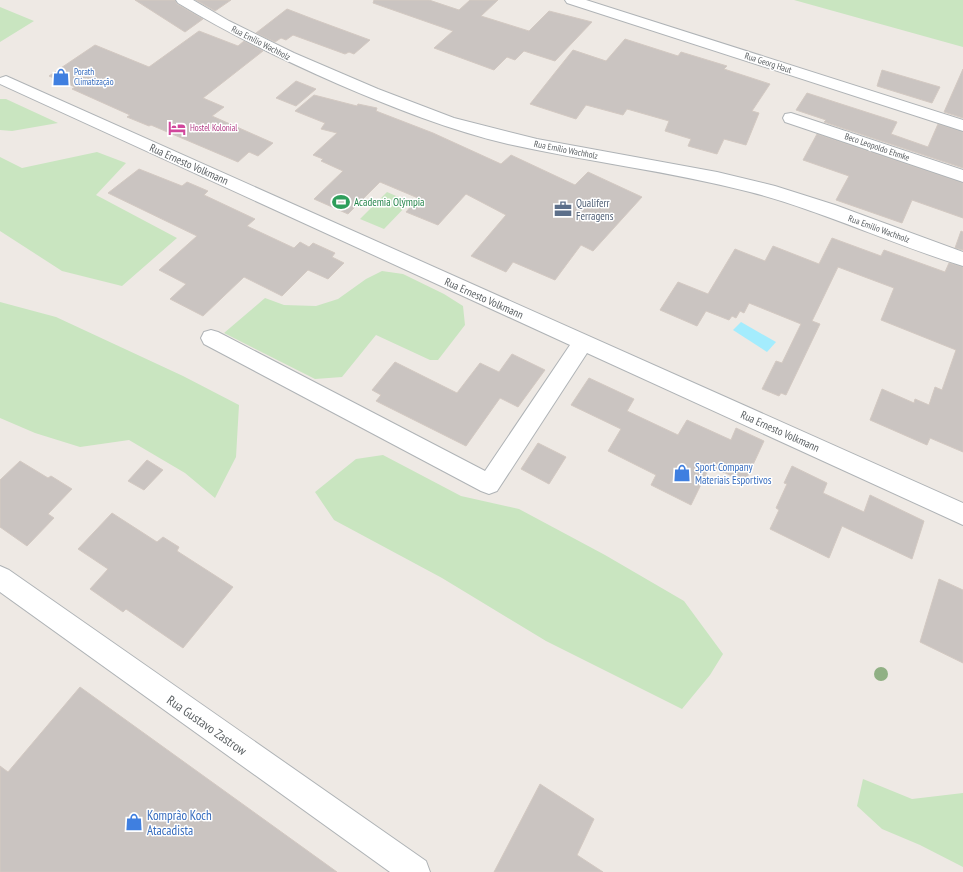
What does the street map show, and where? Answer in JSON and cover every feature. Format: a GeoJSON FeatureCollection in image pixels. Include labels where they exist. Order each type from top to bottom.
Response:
{"type":"FeatureCollection","features":[{"type":"Feature","properties":{"kind":"street","name":"Rua Emílio Wachholz"},"geometry":{"type":"LineString","coordinates":[[183,0],[225,25],[287,56],[450,123],[533,144],[715,178],[760,188],[963,259]]}},
{"type":"Feature","properties":{"kind":"street","name":"Rua Georg Haut"},"geometry":{"type":"LineString","coordinates":[[572,0],[963,126]]}},
{"type":"Feature","properties":{"kind":"street","name":"Rua Ernesto Volkmann"},"geometry":{"type":"LineString","coordinates":[[6,81],[963,514]]}},
{"type":"Feature","properties":{"kind":"street","name":"Beco Leopoldo Ehmke"},"geometry":{"type":"LineString","coordinates":[[791,118],[963,176]]}},
{"type":"Feature","properties":{"kind":"street"},"geometry":{"type":"LineString","coordinates":[[211,338],[488,484],[583,342]]}},
{"type":"Feature","properties":{"kind":"street","name":"Rua Gustavo Zastrow"},"geometry":{"type":"LineString","coordinates":[[0,578],[415,872]]}},
{"type":"Feature","properties":{"kind":"green space"},"geometry":{"type":"Polygon","coordinates":[[[794,0],[963,0],[963,47],[794,0]]]}},
{"type":"Feature","properties":{"kind":"green space"},"geometry":{"type":"Polygon","coordinates":[[[0,7],[34,21],[0,42],[0,7]]]}},
{"type":"Feature","properties":{"kind":"green space"},"geometry":{"type":"Polygon","coordinates":[[[0,99],[6,99],[58,123],[12,131],[0,130],[0,99]]]}},
{"type":"Feature","properties":{"kind":"green space"},"geometry":{"type":"Polygon","coordinates":[[[97,152],[126,163],[96,195],[177,238],[122,286],[62,271],[0,231],[0,157],[22,168],[97,152]]]}},
{"type":"Feature","properties":{"kind":"green space"},"geometry":{"type":"Polygon","coordinates":[[[387,192],[410,202],[384,229],[360,219],[387,192]]]}},
{"type":"Feature","properties":{"kind":"green space"},"geometry":{"type":"Polygon","coordinates":[[[382,271],[403,274],[444,294],[463,306],[465,325],[438,360],[430,360],[376,335],[342,377],[315,379],[224,333],[265,298],[284,305],[316,306],[338,299],[366,279],[382,271]]]}},
{"type":"Feature","properties":{"kind":"green space"},"geometry":{"type":"Polygon","coordinates":[[[0,302],[56,317],[183,376],[239,405],[236,457],[215,498],[185,473],[129,440],[80,447],[35,433],[0,418],[0,302]]]}},
{"type":"Feature","properties":{"kind":"green space"},"geometry":{"type":"Polygon","coordinates":[[[383,455],[461,496],[519,509],[605,555],[684,601],[723,654],[710,675],[682,709],[546,641],[442,578],[334,520],[315,492],[356,459],[383,455]]]}},
{"type":"Feature","properties":{"kind":"green space"},"geometry":{"type":"Polygon","coordinates":[[[863,779],[912,799],[963,793],[963,867],[920,845],[882,829],[857,806],[863,779]]]}},
{"type":"Feature","properties":{"kind":"water"},"geometry":{"type":"Polygon","coordinates":[[[741,322],[776,342],[767,352],[733,330],[741,322]]]}},
{"type":"Feature","properties":{"kind":"building"},"geometry":{"type":"Polygon","coordinates":[[[135,0],[175,0],[177,4],[203,19],[185,32],[135,0]]]}},
{"type":"Feature","properties":{"kind":"building"},"geometry":{"type":"Polygon","coordinates":[[[196,0],[231,0],[215,11],[196,0]]]}},
{"type":"Feature","properties":{"kind":"building"},"geometry":{"type":"Polygon","coordinates":[[[374,0],[429,0],[459,10],[470,0],[498,0],[481,16],[529,31],[549,11],[592,22],[555,61],[524,51],[515,60],[507,57],[494,70],[434,48],[453,31],[373,3],[374,0]]]}},
{"type":"Feature","properties":{"kind":"building"},"geometry":{"type":"Polygon","coordinates":[[[287,9],[370,40],[354,54],[349,52],[345,54],[293,35],[286,40],[281,38],[275,42],[256,33],[287,9]]]}},
{"type":"Feature","properties":{"kind":"building"},"geometry":{"type":"Polygon","coordinates":[[[199,31],[238,46],[244,41],[263,51],[203,98],[224,107],[212,116],[273,143],[258,156],[249,152],[238,162],[151,125],[149,126],[127,117],[130,115],[72,89],[75,87],[49,76],[95,45],[149,67],[199,31]]]}},
{"type":"Feature","properties":{"kind":"building"},"geometry":{"type":"Polygon","coordinates":[[[625,39],[678,56],[681,52],[727,66],[724,69],[770,84],[752,111],[759,113],[746,145],[724,139],[717,154],[688,146],[691,139],[665,131],[669,121],[627,109],[623,115],[586,105],[576,119],[530,104],[573,50],[606,61],[625,39]]]}},
{"type":"Feature","properties":{"kind":"building"},"geometry":{"type":"Polygon","coordinates":[[[963,69],[963,118],[944,112],[963,69]]]}},
{"type":"Feature","properties":{"kind":"building"},"geometry":{"type":"Polygon","coordinates":[[[882,70],[940,87],[932,103],[877,86],[882,70]]]}},
{"type":"Feature","properties":{"kind":"building"},"geometry":{"type":"Polygon","coordinates":[[[296,81],[316,89],[296,106],[276,98],[296,81]]]}},
{"type":"Feature","properties":{"kind":"building"},"geometry":{"type":"Polygon","coordinates":[[[807,93],[897,122],[891,134],[928,147],[938,124],[963,132],[963,168],[824,122],[826,120],[796,110],[807,93]]]}},
{"type":"Feature","properties":{"kind":"building"},"geometry":{"type":"Polygon","coordinates":[[[314,95],[357,106],[358,104],[377,108],[376,111],[433,133],[501,164],[511,155],[575,185],[588,172],[642,197],[593,251],[581,245],[555,280],[513,262],[506,272],[471,256],[506,215],[466,194],[438,225],[406,212],[418,198],[380,182],[348,214],[314,199],[343,171],[321,161],[323,159],[313,155],[337,133],[321,129],[325,123],[295,111],[314,95]]]}},
{"type":"Feature","properties":{"kind":"building"},"geometry":{"type":"Polygon","coordinates":[[[817,134],[963,183],[963,218],[912,200],[902,223],[836,200],[849,176],[803,160],[817,134]]]}},
{"type":"Feature","properties":{"kind":"building"},"geometry":{"type":"Polygon","coordinates":[[[139,169],[182,186],[187,182],[208,191],[204,195],[255,219],[247,226],[294,248],[300,242],[309,247],[313,243],[335,253],[332,257],[344,263],[328,279],[308,270],[282,296],[244,277],[203,316],[170,299],[186,284],[159,270],[197,236],[108,193],[139,169]]]}},
{"type":"Feature","properties":{"kind":"building"},"geometry":{"type":"Polygon","coordinates":[[[961,231],[963,232],[963,250],[955,248],[961,231]]]}},
{"type":"Feature","properties":{"kind":"building"},"geometry":{"type":"Polygon","coordinates":[[[832,238],[881,256],[884,250],[945,272],[949,263],[963,267],[963,452],[930,438],[927,445],[870,420],[882,389],[914,403],[915,399],[929,405],[935,387],[942,390],[956,350],[881,320],[894,288],[838,267],[812,321],[820,324],[786,395],[781,393],[779,396],[762,389],[776,361],[782,363],[801,324],[749,303],[744,313],[740,311],[736,318],[732,316],[729,320],[706,311],[697,326],[660,310],[678,282],[708,294],[735,249],[765,261],[773,246],[819,264],[832,238]]]}},
{"type":"Feature","properties":{"kind":"building"},"geometry":{"type":"Polygon","coordinates":[[[512,354],[545,370],[518,407],[500,398],[466,446],[376,401],[381,395],[372,390],[395,362],[457,393],[480,363],[499,372],[512,354]]]}},
{"type":"Feature","properties":{"kind":"building"},"geometry":{"type":"Polygon","coordinates":[[[589,378],[634,399],[627,411],[678,435],[687,420],[731,440],[736,428],[764,441],[745,482],[710,466],[691,505],[651,485],[656,475],[608,451],[621,429],[571,405],[589,378]]]}},
{"type":"Feature","properties":{"kind":"building"},"geometry":{"type":"Polygon","coordinates":[[[538,443],[566,457],[549,484],[521,469],[538,443]]]}},
{"type":"Feature","properties":{"kind":"building"},"geometry":{"type":"Polygon","coordinates":[[[147,460],[163,470],[144,490],[128,481],[147,460]]]}},
{"type":"Feature","properties":{"kind":"building"},"geometry":{"type":"Polygon","coordinates":[[[20,461],[48,478],[51,476],[72,489],[48,514],[54,518],[27,546],[0,527],[0,480],[20,461]]]}},
{"type":"Feature","properties":{"kind":"building"},"geometry":{"type":"Polygon","coordinates":[[[792,466],[827,483],[823,493],[864,512],[870,495],[924,521],[912,559],[842,526],[829,558],[770,529],[779,510],[776,508],[787,484],[784,483],[792,466]]]}},
{"type":"Feature","properties":{"kind":"building"},"geometry":{"type":"Polygon","coordinates":[[[112,513],[157,542],[163,537],[179,547],[177,551],[233,587],[183,648],[126,609],[123,612],[90,589],[108,569],[78,549],[112,513]]]}},
{"type":"Feature","properties":{"kind":"building"},"geometry":{"type":"Polygon","coordinates":[[[939,579],[963,590],[963,663],[920,642],[939,579]]]}},
{"type":"Feature","properties":{"kind":"building","name":"Komprão Koch Atacadista"},"geometry":{"type":"Polygon","coordinates":[[[80,687],[337,872],[0,872],[0,766],[8,772],[80,687]]]}},
{"type":"Feature","properties":{"kind":"building"},"geometry":{"type":"Polygon","coordinates":[[[540,784],[594,819],[577,855],[603,872],[494,872],[540,784]]]}},
{"type":"Feature","properties":{"kind":"place","name":"Porath Climatização"},"geometry":{"type":"Point","coordinates":[61,77]}},
{"type":"Feature","properties":{"kind":"place","name":"Hostel Kolonial"},"geometry":{"type":"Point","coordinates":[177,128]}},
{"type":"Feature","properties":{"kind":"place","name":"Academia Olýmpia"},"geometry":{"type":"Point","coordinates":[341,202]}},
{"type":"Feature","properties":{"kind":"place","name":"Qualiferr Ferragens"},"geometry":{"type":"Point","coordinates":[563,209]}},
{"type":"Feature","properties":{"kind":"place","name":"Sport Company Materiais Esportivos"},"geometry":{"type":"Point","coordinates":[682,473]}},
{"type":"Feature","properties":{"kind":"place","name":"Komprão Koch Atacadista"},"geometry":{"type":"Point","coordinates":[134,822]}}]}
